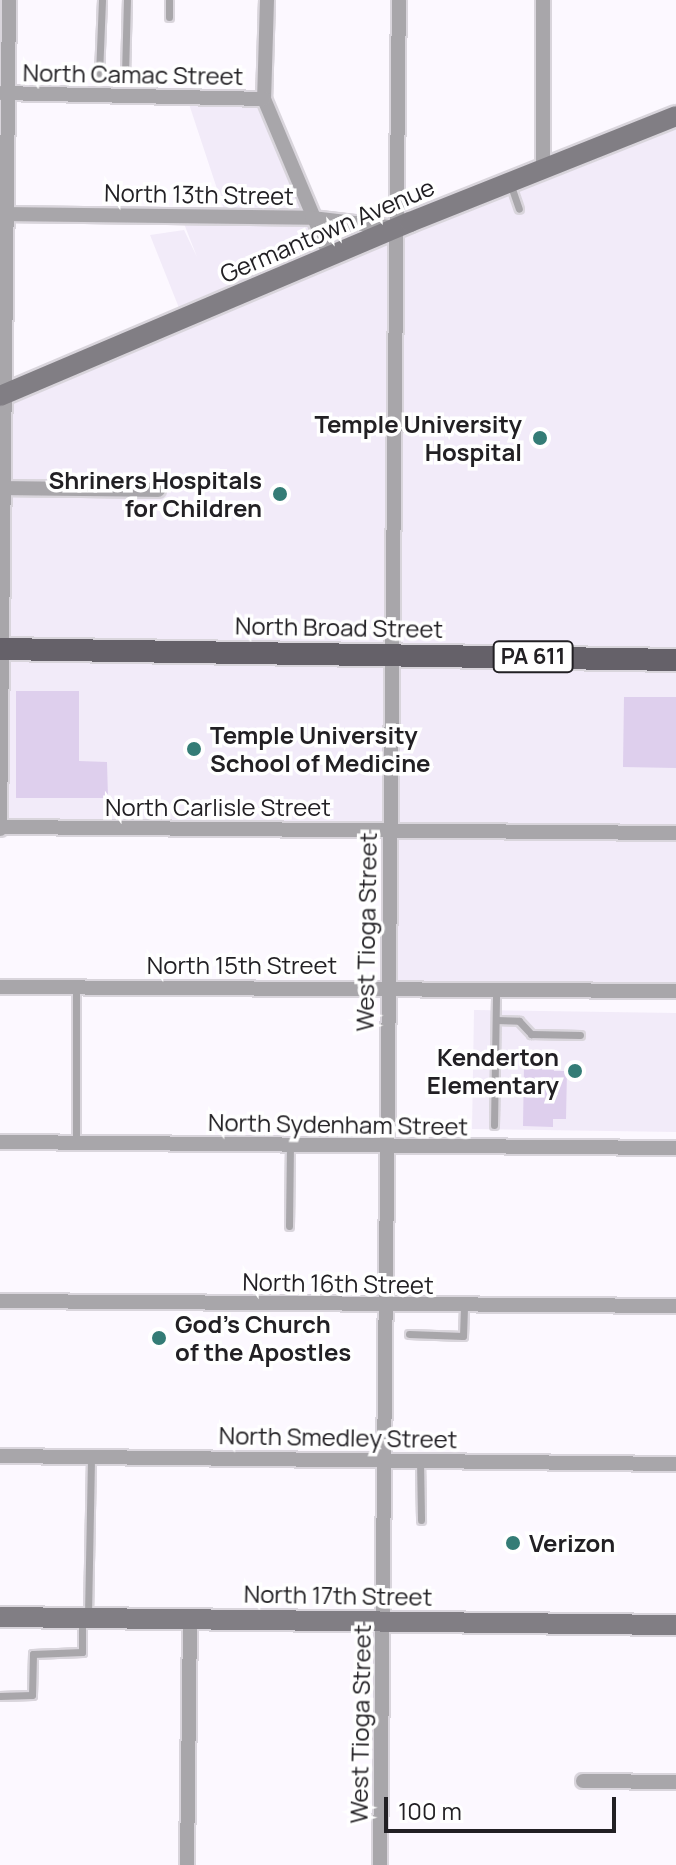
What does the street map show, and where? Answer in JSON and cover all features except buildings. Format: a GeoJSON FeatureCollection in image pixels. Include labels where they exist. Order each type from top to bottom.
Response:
{"type":"FeatureCollection","features":[{"type":"Feature","properties":{"kind":"main road","name":"North Broad Street"},"geometry":{"type":"LineString","coordinates":[[1,649],[676,660]]}},
{"type":"Feature","properties":{"kind":"street"},"geometry":{"type":"LineString","coordinates":[[0,828],[5,488],[2,395],[4,93],[9,0]]}},
{"type":"Feature","properties":{"kind":"street"},"geometry":{"type":"LineString","coordinates":[[267,0],[264,99],[330,256]]}},
{"type":"Feature","properties":{"kind":"street","name":"West Tioga Street"},"geometry":{"type":"LineString","coordinates":[[380,1865],[399,0]]}},
{"type":"Feature","properties":{"kind":"street"},"geometry":{"type":"LineString","coordinates":[[543,0],[543,171]]}},
{"type":"Feature","properties":{"kind":"street","name":"North Camac Street"},"geometry":{"type":"LineString","coordinates":[[4,93],[264,99]]}},
{"type":"Feature","properties":{"kind":"street","name":"Germantown Avenue"},"geometry":{"type":"LineString","coordinates":[[2,395],[396,228],[676,116]]}},
{"type":"Feature","properties":{"kind":"street","name":"North 13th Street"},"geometry":{"type":"LineString","coordinates":[[4,214],[312,218],[396,228]]}},
{"type":"Feature","properties":{"kind":"street"},"geometry":{"type":"LineString","coordinates":[[5,488],[158,490]]}},
{"type":"Feature","properties":{"kind":"street","name":"North Carlisle Street"},"geometry":{"type":"LineString","coordinates":[[0,828],[676,833]]}},
{"type":"Feature","properties":{"kind":"street","name":"North 15th Street"},"geometry":{"type":"LineString","coordinates":[[0,987],[676,991]]}},
{"type":"Feature","properties":{"kind":"street","name":"North Sydenham Street"},"geometry":{"type":"LineString","coordinates":[[0,1142],[676,1148]]}},
{"type":"Feature","properties":{"kind":"street","name":"North 16th Street"},"geometry":{"type":"LineString","coordinates":[[0,1301],[676,1306]]}},
{"type":"Feature","properties":{"kind":"street","name":"North Smedley Street"},"geometry":{"type":"LineString","coordinates":[[0,1456],[676,1464]]}},
{"type":"Feature","properties":{"kind":"street","name":"North 17th Street"},"geometry":{"type":"LineString","coordinates":[[0,1617],[676,1625]]}},
{"type":"Feature","properties":{"kind":"street"},"geometry":{"type":"LineString","coordinates":[[187,1865],[190,1618]]}},
{"type":"Feature","properties":{"kind":"street"},"geometry":{"type":"LineString","coordinates":[[583,1781],[676,1782]]}},
{"type":"Feature","properties":{"kind":"lane"},"geometry":{"type":"LineString","coordinates":[[102,0],[99,75],[125,75],[127,0]]}},
{"type":"Feature","properties":{"kind":"lane"},"geometry":{"type":"LineString","coordinates":[[169,0],[169,17]]}},
{"type":"Feature","properties":{"kind":"lane"},"geometry":{"type":"LineString","coordinates":[[510,184],[519,209]]}},
{"type":"Feature","properties":{"kind":"lane"},"geometry":{"type":"LineString","coordinates":[[76,987],[76,1143]]}},
{"type":"Feature","properties":{"kind":"lane"},"geometry":{"type":"LineString","coordinates":[[494,1125],[496,988]]}},
{"type":"Feature","properties":{"kind":"lane"},"geometry":{"type":"LineString","coordinates":[[496,1020],[519,1021],[531,1034],[580,1035]]}},
{"type":"Feature","properties":{"kind":"lane"},"geometry":{"type":"LineString","coordinates":[[289,1226],[290,1146]]}},
{"type":"Feature","properties":{"kind":"lane"},"geometry":{"type":"LineString","coordinates":[[409,1334],[463,1336],[464,1306]]}},
{"type":"Feature","properties":{"kind":"lane"},"geometry":{"type":"LineString","coordinates":[[0,1696],[32,1695],[33,1654],[82,1652],[91,1457]]}},
{"type":"Feature","properties":{"kind":"lane"},"geometry":{"type":"LineString","coordinates":[[420,1460],[421,1520]]}},
{"type":"Feature","properties":{"kind":"shaded area"},"geometry":{"type":"Polygon","coordinates":[[[187,98],[264,99],[331,256],[676,127],[676,990],[387,987],[390,831],[0,827],[3,394],[183,318],[150,235],[184,230],[197,257],[181,216],[226,216],[187,98]]]}},
{"type":"Feature","properties":{"kind":"shaded area"},"geometry":{"type":"Polygon","coordinates":[[[16,691],[79,691],[79,761],[107,762],[108,798],[16,798],[16,691]]]}},
{"type":"Feature","properties":{"kind":"shaded area"},"geometry":{"type":"Polygon","coordinates":[[[624,697],[676,697],[676,768],[623,767],[624,697]]]}},
{"type":"Feature","properties":{"kind":"shaded area","name":"Kenderton Elementary"},"geometry":{"type":"Polygon","coordinates":[[[474,1010],[676,1013],[676,1132],[472,1129],[474,1010]]]}},
{"type":"Feature","properties":{"kind":"shaded area"},"geometry":{"type":"Polygon","coordinates":[[[524,1064],[553,1065],[554,1071],[567,1071],[566,1119],[553,1119],[553,1127],[523,1126],[524,1064]]]}},
{"type":"Feature","properties":{"kind":"place","name":"Temple University Hospital"},"geometry":{"type":"Point","coordinates":[540,438]}},
{"type":"Feature","properties":{"kind":"place","name":"Shriners Hospitals for Children"},"geometry":{"type":"Point","coordinates":[280,494]}},
{"type":"Feature","properties":{"kind":"place","name":"Temple University School of Medicine"},"geometry":{"type":"Point","coordinates":[194,749]}},
{"type":"Feature","properties":{"kind":"place","name":"Kenderton Elementary"},"geometry":{"type":"Point","coordinates":[575,1071]}},
{"type":"Feature","properties":{"kind":"place","name":"God's Church of the Apostles"},"geometry":{"type":"Point","coordinates":[159,1338]}},
{"type":"Feature","properties":{"kind":"place","name":"Verizon"},"geometry":{"type":"Point","coordinates":[513,1543]}}]}
